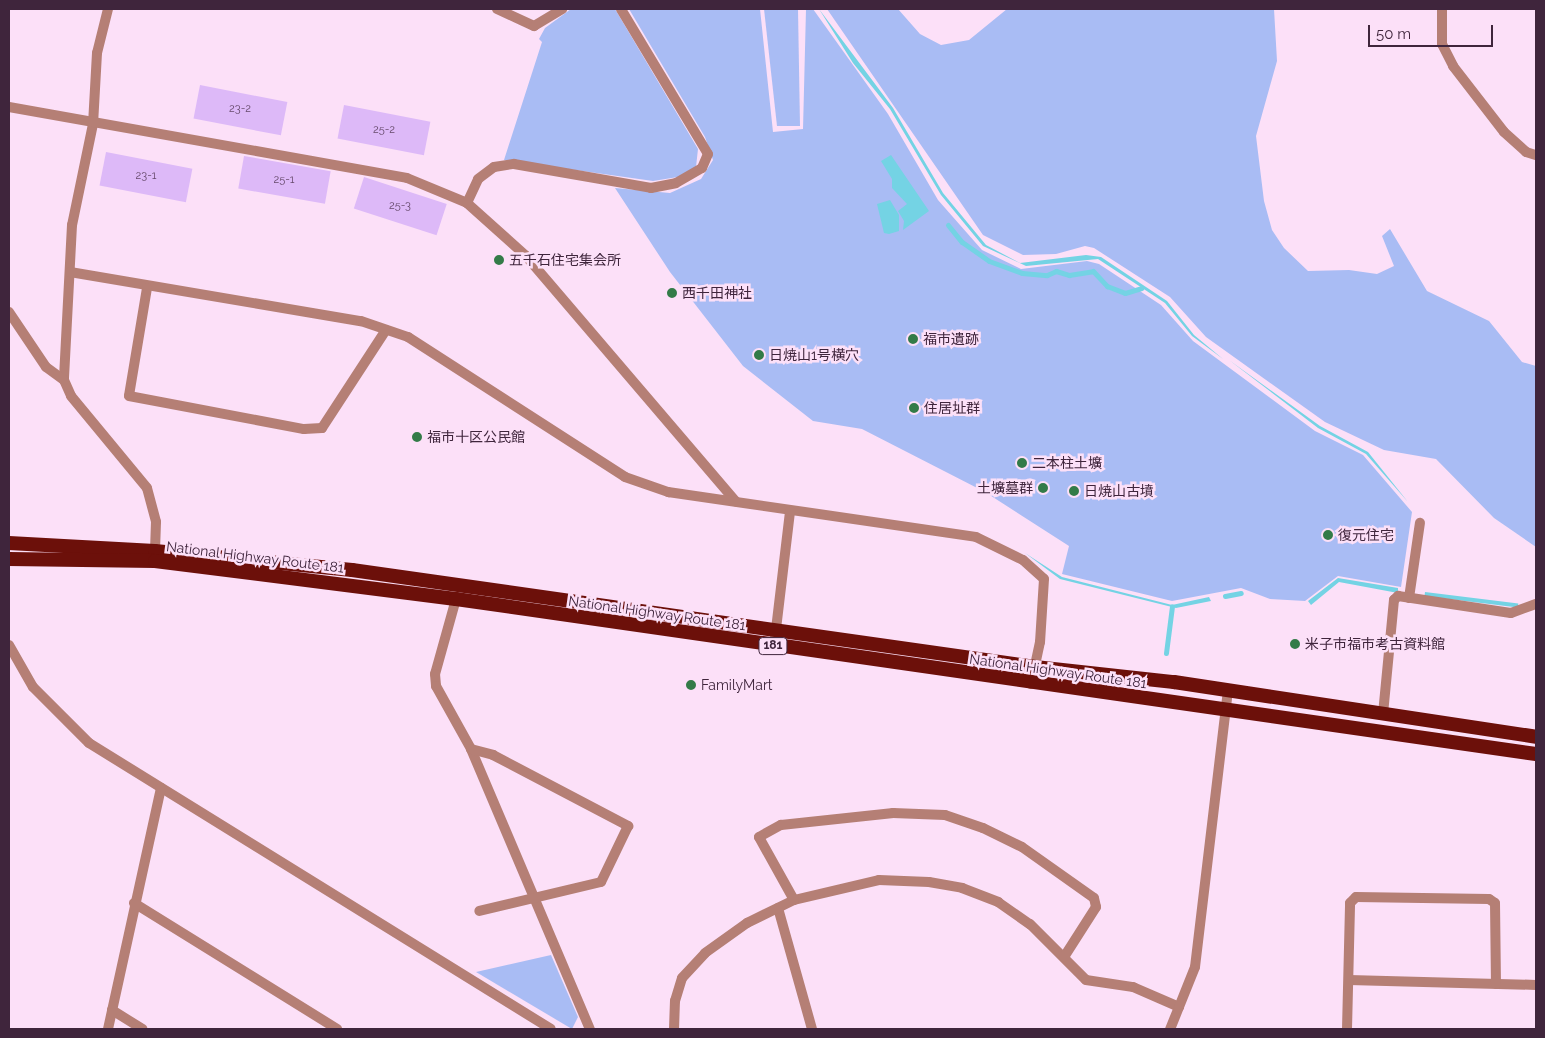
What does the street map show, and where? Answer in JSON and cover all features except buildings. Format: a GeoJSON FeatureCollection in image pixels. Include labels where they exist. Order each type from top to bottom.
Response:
{"type":"FeatureCollection","features":[{"type":"Feature","properties":{"kind":"highway","name":"National Highway Route 181"},"geometry":{"type":"LineString","coordinates":[[9,543],[155,556],[352,570],[1034,667],[1228,690],[1536,737]]}},
{"type":"Feature","properties":{"kind":"highway","name":"National Highway Route 181"},"geometry":{"type":"LineString","coordinates":[[9,559],[155,556],[1031,684],[1536,754]]}},
{"type":"Feature","properties":{"kind":"street"},"geometry":{"type":"LineString","coordinates":[[108,9],[97,53],[93,124],[72,225],[64,380],[71,396],[147,488],[156,522],[155,556]]}},
{"type":"Feature","properties":{"kind":"street"},"geometry":{"type":"LineString","coordinates":[[497,9],[534,26],[562,9]]}},
{"type":"Feature","properties":{"kind":"street"},"geometry":{"type":"LineString","coordinates":[[467,203],[478,179],[501,166],[514,164],[651,188],[676,183],[702,168],[708,154],[621,9]]}},
{"type":"Feature","properties":{"kind":"street"},"geometry":{"type":"LineString","coordinates":[[1442,9],[1442,44],[1453,66],[1504,132],[1526,152],[1536,154]]}},
{"type":"Feature","properties":{"kind":"street"},"geometry":{"type":"LineString","coordinates":[[9,107],[93,124],[407,178],[467,203],[526,256],[736,502]]}},
{"type":"Feature","properties":{"kind":"street"},"geometry":{"type":"LineString","coordinates":[[70,272],[147,288],[361,321],[408,336],[625,477],[670,492],[976,537],[1023,560],[1044,579],[1031,684]]}},
{"type":"Feature","properties":{"kind":"street"},"geometry":{"type":"LineString","coordinates":[[147,288],[129,396],[304,429],[322,428],[386,330]]}},
{"type":"Feature","properties":{"kind":"street"},"geometry":{"type":"LineString","coordinates":[[9,312],[46,366],[64,380]]}},
{"type":"Feature","properties":{"kind":"street"},"geometry":{"type":"LineString","coordinates":[[774,646],[790,511]]}},
{"type":"Feature","properties":{"kind":"street"},"geometry":{"type":"LineString","coordinates":[[1409,598],[1420,523]]}},
{"type":"Feature","properties":{"kind":"street"},"geometry":{"type":"LineString","coordinates":[[1383,714],[1394,600],[1398,596],[1511,613],[1536,604]]}},
{"type":"Feature","properties":{"kind":"street"},"geometry":{"type":"LineString","coordinates":[[456,599],[435,674],[436,686],[471,749],[590,1029]]}},
{"type":"Feature","properties":{"kind":"street"},"geometry":{"type":"LineString","coordinates":[[9,645],[33,687],[68,726],[88,743],[551,1029]]}},
{"type":"Feature","properties":{"kind":"street"},"geometry":{"type":"LineString","coordinates":[[1170,1029],[1195,967],[1228,690]]}},
{"type":"Feature","properties":{"kind":"street"},"geometry":{"type":"LineString","coordinates":[[471,749],[493,755],[628,826],[601,882],[479,911]]}},
{"type":"Feature","properties":{"kind":"street"},"geometry":{"type":"LineString","coordinates":[[108,1029],[160,788]]}},
{"type":"Feature","properties":{"kind":"street"},"geometry":{"type":"LineString","coordinates":[[794,900],[759,837],[781,825],[816,819],[893,813],[945,815],[983,828],[1022,847],[1094,898],[1096,907],[1064,957]]}},
{"type":"Feature","properties":{"kind":"street"},"geometry":{"type":"LineString","coordinates":[[674,1029],[675,1001],[682,978],[705,953],[747,923],[794,900],[879,880],[928,882],[962,888],[998,902],[1030,924],[1086,980],[1133,987],[1179,1007]]}},
{"type":"Feature","properties":{"kind":"street"},"geometry":{"type":"LineString","coordinates":[[1347,1029],[1350,903],[1356,897],[1489,899],[1495,903],[1496,984]]}},
{"type":"Feature","properties":{"kind":"street"},"geometry":{"type":"LineString","coordinates":[[134,904],[337,1029]]}},
{"type":"Feature","properties":{"kind":"street"},"geometry":{"type":"LineString","coordinates":[[778,908],[812,1029]]}},
{"type":"Feature","properties":{"kind":"street"},"geometry":{"type":"LineString","coordinates":[[1349,980],[1536,985]]}},
{"type":"Feature","properties":{"kind":"street"},"geometry":{"type":"LineString","coordinates":[[112,1010],[143,1029]]}},
{"type":"Feature","properties":{"kind":"shaded area"},"geometry":{"type":"Polygon","coordinates":[[[571,9],[615,9],[698,149],[696,167],[684,176],[653,181],[504,160],[542,42],[539,39],[545,28],[571,9]]]}},
{"type":"Feature","properties":{"kind":"shaded area"},"geometry":{"type":"Polygon","coordinates":[[[629,9],[760,9],[773,132],[803,129],[806,9],[813,9],[888,114],[938,200],[982,250],[1021,269],[1087,261],[1099,264],[1161,305],[1193,341],[1315,431],[1363,455],[1412,512],[1401,587],[1338,576],[1305,601],[1270,599],[1241,588],[1172,601],[1062,574],[1069,546],[985,492],[862,429],[813,421],[743,366],[670,272],[615,188],[670,193],[701,179],[713,160],[705,137],[629,9]]]}},
{"type":"Feature","properties":{"kind":"shaded area"},"geometry":{"type":"Polygon","coordinates":[[[764,9],[798,9],[800,126],[777,126],[764,9]]]}},
{"type":"Feature","properties":{"kind":"shaded area"},"geometry":{"type":"Polygon","coordinates":[[[819,9],[893,108],[943,193],[986,245],[1020,263],[1086,255],[1101,257],[1167,301],[1194,335],[1223,359],[1192,336],[1165,303],[1098,259],[1026,266],[983,246],[941,195],[890,109],[853,63],[819,9]]]}},
{"type":"Feature","properties":{"kind":"shaded area"},"geometry":{"type":"Polygon","coordinates":[[[827,9],[898,9],[920,34],[941,45],[969,40],[1007,9],[1274,9],[1277,61],[1256,136],[1264,201],[1272,230],[1284,248],[1308,271],[1349,270],[1377,274],[1394,266],[1382,236],[1390,229],[1427,291],[1489,321],[1522,362],[1536,366],[1536,547],[1494,518],[1436,459],[1384,450],[1325,422],[1206,337],[1170,297],[1094,248],[1085,246],[1056,254],[1023,255],[983,235],[827,9]]]}},
{"type":"Feature","properties":{"kind":"shaded area"},"geometry":{"type":"Polygon","coordinates":[[[891,155],[929,211],[903,230],[904,221],[898,211],[907,204],[892,188],[892,179],[881,161],[891,155]]]}},
{"type":"Feature","properties":{"kind":"shaded area"},"geometry":{"type":"Polygon","coordinates":[[[890,200],[899,215],[899,231],[889,234],[884,233],[877,204],[890,200]]]}},
{"type":"Feature","properties":{"kind":"shaded area"},"geometry":{"type":"Polygon","coordinates":[[[1229,360],[1320,426],[1368,452],[1408,502],[1366,454],[1318,428],[1229,360]]]}},
{"type":"Feature","properties":{"kind":"shaded area"},"geometry":{"type":"Polygon","coordinates":[[[1025,553],[1062,577],[1172,605],[1209,597],[1211,601],[1176,608],[1060,579],[1025,553]]]}},
{"type":"Feature","properties":{"kind":"shaded area"},"geometry":{"type":"Polygon","coordinates":[[[1338,578],[1398,588],[1398,593],[1339,582],[1311,605],[1308,601],[1338,578]]]}},
{"type":"Feature","properties":{"kind":"shaded area"},"geometry":{"type":"Polygon","coordinates":[[[1425,592],[1518,603],[1518,607],[1425,596],[1425,592]]]}},
{"type":"Feature","properties":{"kind":"shaded area"},"geometry":{"type":"Polygon","coordinates":[[[551,955],[578,1017],[572,1029],[476,972],[551,955]]]}},
{"type":"Feature","properties":{"kind":"waterway"},"geometry":{"type":"LineString","coordinates":[[948,225],[962,242],[989,261],[1022,273],[1047,275],[1056,271],[1069,275],[1093,271],[1107,286],[1125,293],[1141,288]]}},
{"type":"Feature","properties":{"kind":"waterway"},"geometry":{"type":"LineString","coordinates":[[1225,596],[1241,593]]}},
{"type":"Feature","properties":{"kind":"waterway"},"geometry":{"type":"LineString","coordinates":[[1166,653],[1172,606]]}},
{"type":"Feature","properties":{"kind":"place","name":"五千石住宅集会所"},"geometry":{"type":"Point","coordinates":[499,260]}},
{"type":"Feature","properties":{"kind":"place","name":"西千田神社"},"geometry":{"type":"Point","coordinates":[672,293]}},
{"type":"Feature","properties":{"kind":"place","name":"福市遺跡"},"geometry":{"type":"Point","coordinates":[913,339]}},
{"type":"Feature","properties":{"kind":"place","name":"日焼山1号横穴"},"geometry":{"type":"Point","coordinates":[759,355]}},
{"type":"Feature","properties":{"kind":"place","name":"住居址群"},"geometry":{"type":"Point","coordinates":[914,408]}},
{"type":"Feature","properties":{"kind":"place","name":"福市十区公民館"},"geometry":{"type":"Point","coordinates":[417,437]}},
{"type":"Feature","properties":{"kind":"place","name":"二本柱土壙"},"geometry":{"type":"Point","coordinates":[1022,463]}},
{"type":"Feature","properties":{"kind":"place","name":"土壙墓群"},"geometry":{"type":"Point","coordinates":[1043,488]}},
{"type":"Feature","properties":{"kind":"place","name":"日焼山古墳"},"geometry":{"type":"Point","coordinates":[1074,491]}},
{"type":"Feature","properties":{"kind":"place","name":"復元住宅"},"geometry":{"type":"Point","coordinates":[1328,535]}},
{"type":"Feature","properties":{"kind":"place","name":"米子市福市考古資料館"},"geometry":{"type":"Point","coordinates":[1295,644]}},
{"type":"Feature","properties":{"kind":"place","name":"FamilyMart"},"geometry":{"type":"Point","coordinates":[691,685]}}]}
